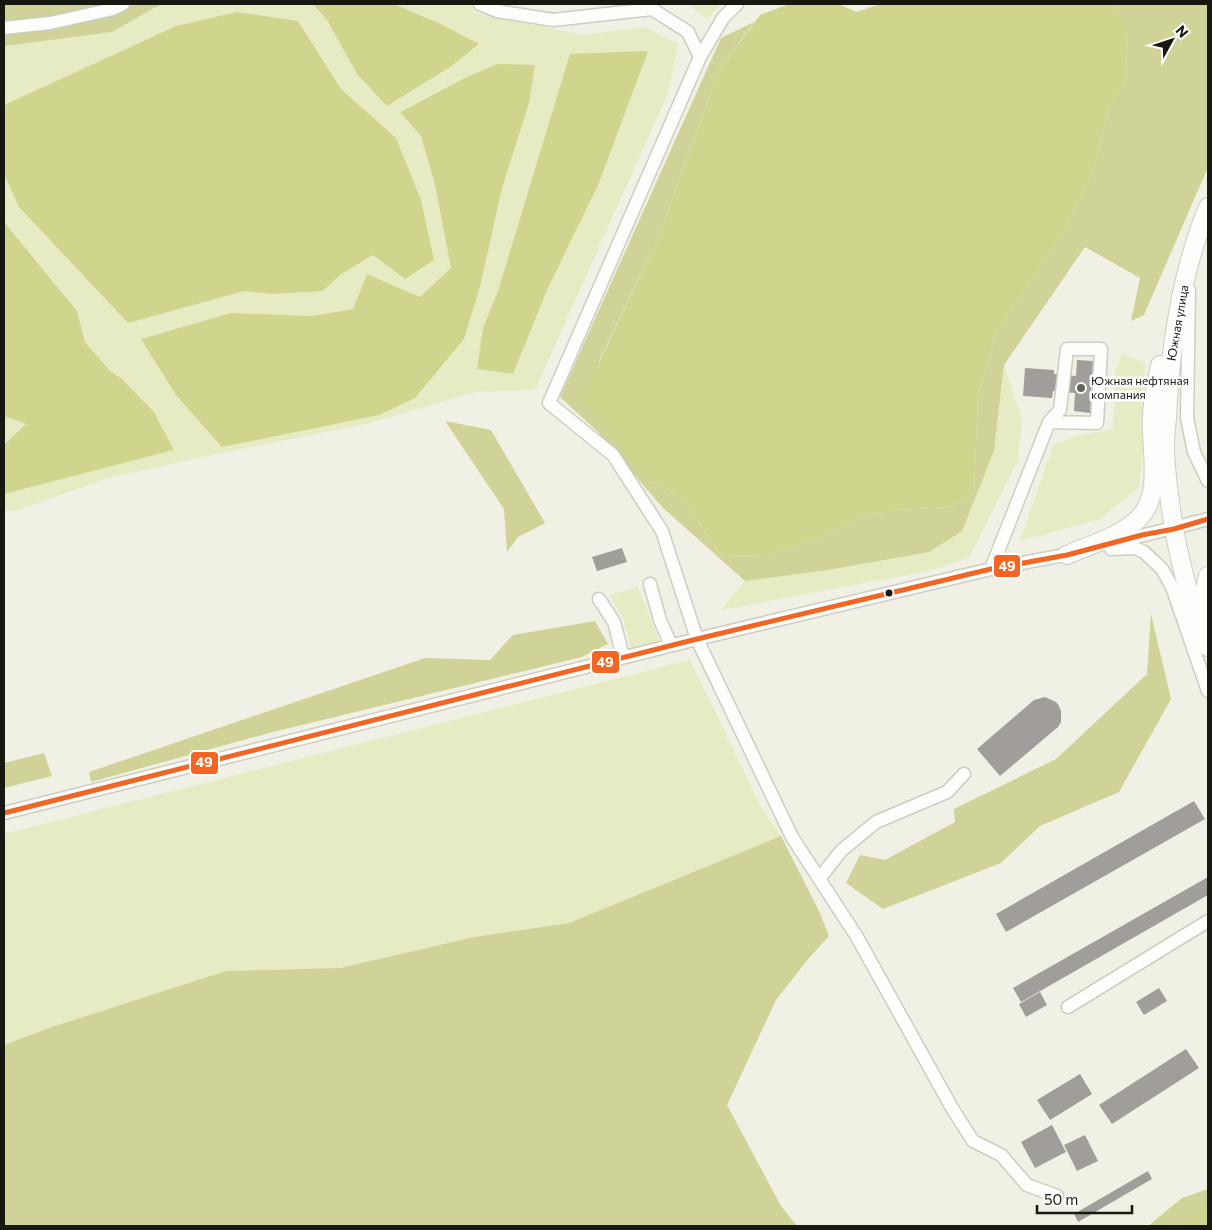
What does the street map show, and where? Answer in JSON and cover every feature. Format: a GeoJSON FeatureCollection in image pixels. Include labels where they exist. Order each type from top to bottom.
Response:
{"type":"FeatureCollection","features":[{"type":"Feature","properties":{"kind":"highway","name":"Южная улица"},"geometry":{"type":"LineString","coordinates":[[1204,221],[1189,266],[1174,335],[1167,399],[1165,454],[1174,529],[1188,592],[1208,647]]}},
{"type":"Feature","properties":{"kind":"highway"},"geometry":{"type":"LineString","coordinates":[[1076,553],[1125,530],[1138,520],[1148,508],[1153,485],[1152,417],[1168,313],[1204,221]]}},
{"type":"Feature","properties":{"kind":"highway"},"geometry":{"type":"LineString","coordinates":[[1208,576],[1204,591],[1203,615],[1208,640]]}},
{"type":"Feature","properties":{"kind":"street"},"geometry":{"type":"LineString","coordinates":[[4,28],[50,23],[113,9],[123,4]]}},
{"type":"Feature","properties":{"kind":"street"},"geometry":{"type":"LineString","coordinates":[[480,4],[497,11],[553,20],[615,8],[652,9],[688,32],[700,57]]}},
{"type":"Feature","properties":{"kind":"street"},"geometry":{"type":"LineString","coordinates":[[737,4],[723,18],[700,57],[549,403],[613,455],[662,531],[697,638],[792,837],[857,937],[952,1108],[973,1141],[1001,1155],[1026,1185],[1057,1196]]}},
{"type":"Feature","properties":{"kind":"street"},"geometry":{"type":"LineString","coordinates":[[1189,266],[1187,418],[1194,452],[1208,481]]}},
{"type":"Feature","properties":{"kind":"street"},"geometry":{"type":"LineString","coordinates":[[991,569],[1049,422],[1060,410],[1067,348],[1101,349],[1097,423],[1049,422]]}},
{"type":"Feature","properties":{"kind":"street"},"geometry":{"type":"LineString","coordinates":[[4,813],[697,638],[991,569],[1076,553],[1208,519]]}},
{"type":"Feature","properties":{"kind":"street"},"geometry":{"type":"LineString","coordinates":[[1076,553],[1135,548],[1144,552],[1162,569],[1172,587],[1208,691]]}},
{"type":"Feature","properties":{"kind":"street"},"geometry":{"type":"LineString","coordinates":[[650,584],[660,620],[671,645]]}},
{"type":"Feature","properties":{"kind":"street"},"geometry":{"type":"LineString","coordinates":[[599,599],[614,622],[623,657]]}},
{"type":"Feature","properties":{"kind":"street"},"geometry":{"type":"LineString","coordinates":[[819,878],[841,851],[876,822],[947,792],[964,774]]}},
{"type":"Feature","properties":{"kind":"street"},"geometry":{"type":"LineString","coordinates":[[1068,1007],[1208,921]]}},
{"type":"Feature","properties":{"kind":"shaded area"},"geometry":{"type":"Polygon","coordinates":[[[4,4],[161,4],[112,32],[4,46],[4,4]]]}},
{"type":"Feature","properties":{"kind":"shaded area"},"geometry":{"type":"Polygon","coordinates":[[[161,4],[313,4],[327,20],[357,74],[441,24],[394,4],[494,4],[472,12],[583,35],[646,27],[678,44],[669,91],[535,390],[476,392],[370,423],[108,478],[15,511],[4,510],[4,494],[174,450],[154,412],[121,378],[110,371],[85,342],[77,311],[4,222],[4,174],[19,207],[128,323],[244,291],[272,294],[322,291],[340,275],[373,255],[396,138],[341,89],[298,21],[176,26],[4,105],[4,45],[161,4]],[[647,51],[498,291],[483,328],[513,374],[548,288],[599,183],[647,51]],[[497,64],[400,111],[421,136],[435,185],[451,269],[420,297],[367,274],[353,309],[312,316],[231,313],[141,339],[415,398],[464,339],[480,287],[502,188],[497,64]]]}},
{"type":"Feature","properties":{"kind":"shaded area"},"geometry":{"type":"Polygon","coordinates":[[[313,4],[394,4],[441,24],[479,44],[450,67],[387,106],[357,74],[327,20],[313,4]]]}},
{"type":"Feature","properties":{"kind":"shaded area"},"geometry":{"type":"Polygon","coordinates":[[[688,4],[721,4],[707,19],[688,4]]]}},
{"type":"Feature","properties":{"kind":"shaded area"},"geometry":{"type":"Polygon","coordinates":[[[789,4],[838,4],[857,12],[880,4],[1112,4],[1128,33],[1125,83],[1110,103],[1094,169],[1063,233],[996,333],[978,397],[974,494],[950,507],[899,510],[865,515],[823,536],[768,555],[721,556],[686,503],[663,485],[648,481],[582,398],[658,239],[719,70],[760,15],[789,4]]]}},
{"type":"Feature","properties":{"kind":"shaded area"},"geometry":{"type":"Polygon","coordinates":[[[1112,4],[1208,4],[1208,167],[1144,315],[1131,321],[1140,278],[1085,247],[1004,365],[994,451],[962,531],[929,552],[828,570],[745,581],[662,507],[598,432],[560,397],[721,38],[754,22],[719,70],[658,239],[599,361],[648,481],[663,485],[686,503],[721,556],[768,555],[823,536],[865,515],[899,510],[950,507],[974,494],[978,397],[996,333],[1063,233],[1094,169],[1110,103],[1125,83],[1128,34],[1112,4]]]}},
{"type":"Feature","properties":{"kind":"shaded area"},"geometry":{"type":"Polygon","coordinates":[[[237,12],[298,21],[341,89],[396,138],[421,200],[434,260],[405,279],[373,255],[340,275],[323,291],[272,294],[244,291],[128,323],[19,207],[4,174],[4,105],[176,26],[237,12]]]}},
{"type":"Feature","properties":{"kind":"shaded area"},"geometry":{"type":"Polygon","coordinates":[[[648,51],[599,183],[548,288],[513,374],[477,369],[483,328],[498,291],[570,54],[648,51]]]}},
{"type":"Feature","properties":{"kind":"shaded area"},"geometry":{"type":"Polygon","coordinates":[[[497,64],[535,65],[529,103],[502,188],[480,287],[464,339],[415,398],[379,415],[222,447],[176,395],[141,339],[231,313],[312,316],[353,309],[367,274],[420,297],[451,268],[435,185],[421,136],[400,112],[465,78],[497,64]]]}},
{"type":"Feature","properties":{"kind":"shaded area"},"geometry":{"type":"Polygon","coordinates":[[[4,222],[77,311],[85,342],[110,371],[121,378],[154,412],[174,450],[4,494],[4,445],[26,424],[4,416],[4,222]]]}},
{"type":"Feature","properties":{"kind":"shaded area"},"geometry":{"type":"Polygon","coordinates":[[[1122,354],[1145,362],[1142,417],[1144,441],[1139,487],[1100,519],[1020,541],[1053,445],[1074,437],[1113,429],[1115,374],[1122,354]]]}},
{"type":"Feature","properties":{"kind":"shaded area"},"geometry":{"type":"Polygon","coordinates":[[[1004,365],[1022,419],[1018,460],[969,558],[928,571],[721,610],[745,581],[929,552],[994,451],[1004,365]]]}},
{"type":"Feature","properties":{"kind":"shaded area"},"geometry":{"type":"Polygon","coordinates":[[[4,416],[26,424],[4,445],[4,416]]]}},
{"type":"Feature","properties":{"kind":"shaded area"},"geometry":{"type":"Polygon","coordinates":[[[445,421],[491,430],[545,523],[518,537],[507,552],[504,509],[445,421]]]}},
{"type":"Feature","properties":{"kind":"shaded area"},"geometry":{"type":"Polygon","coordinates":[[[638,587],[662,648],[632,655],[623,617],[610,595],[638,587]]]}},
{"type":"Feature","properties":{"kind":"shaded area"},"geometry":{"type":"Polygon","coordinates":[[[1151,614],[1171,699],[1119,792],[1040,826],[1001,863],[883,909],[846,883],[860,855],[885,860],[955,822],[954,809],[1056,759],[1147,674],[1151,614]]]}},
{"type":"Feature","properties":{"kind":"shaded area"},"geometry":{"type":"Polygon","coordinates":[[[595,621],[608,644],[582,657],[269,733],[91,782],[89,772],[425,658],[490,660],[513,635],[595,621]]]}},
{"type":"Feature","properties":{"kind":"shaded area"},"geometry":{"type":"Polygon","coordinates":[[[690,660],[761,807],[781,836],[569,923],[474,937],[340,968],[226,971],[49,1028],[4,1045],[4,834],[690,660]]]}},
{"type":"Feature","properties":{"kind":"shaded area"},"geometry":{"type":"Polygon","coordinates":[[[44,753],[52,776],[4,788],[4,763],[44,753]]]}},
{"type":"Feature","properties":{"kind":"shaded area"},"geometry":{"type":"Polygon","coordinates":[[[781,836],[819,911],[829,936],[776,1000],[727,1105],[781,1206],[797,1226],[4,1226],[4,1045],[49,1028],[226,971],[340,968],[474,937],[569,923],[781,836]]]}},
{"type":"Feature","properties":{"kind":"shaded area"},"geometry":{"type":"Polygon","coordinates":[[[1208,1189],[1208,1226],[1148,1226],[1182,1198],[1208,1189]]]}},
{"type":"Feature","properties":{"kind":"building"},"geometry":{"type":"Polygon","coordinates":[[[1077,360],[1093,361],[1090,413],[1074,411],[1075,393],[1053,391],[1052,398],[1023,396],[1025,368],[1054,370],[1054,374],[1076,376],[1077,360]]]}},
{"type":"Feature","properties":{"kind":"building"},"geometry":{"type":"Polygon","coordinates":[[[622,548],[627,562],[597,571],[592,557],[622,548]]]}},
{"type":"Feature","properties":{"kind":"building"},"geometry":{"type":"Polygon","coordinates":[[[1045,697],[1056,702],[1059,706],[1061,722],[1058,727],[1000,776],[977,749],[1034,700],[1045,697]]]}},
{"type":"Feature","properties":{"kind":"building"},"geometry":{"type":"Polygon","coordinates":[[[1194,801],[1205,819],[1006,932],[996,914],[1194,801]]]}},
{"type":"Feature","properties":{"kind":"building"},"geometry":{"type":"Polygon","coordinates":[[[1208,877],[1208,895],[1021,1002],[1013,988],[1208,877]]]}},
{"type":"Feature","properties":{"kind":"building"},"geometry":{"type":"Polygon","coordinates":[[[1159,988],[1167,1001],[1144,1015],[1136,1002],[1159,988]]]}},
{"type":"Feature","properties":{"kind":"building"},"geometry":{"type":"Polygon","coordinates":[[[1040,992],[1047,1005],[1026,1017],[1019,1004],[1040,992]]]}},
{"type":"Feature","properties":{"kind":"building"},"geometry":{"type":"Polygon","coordinates":[[[1186,1049],[1199,1068],[1112,1124],[1099,1105],[1186,1049]]]}},
{"type":"Feature","properties":{"kind":"building"},"geometry":{"type":"Polygon","coordinates":[[[1080,1074],[1092,1094],[1050,1120],[1037,1100],[1080,1074]]]}},
{"type":"Feature","properties":{"kind":"building"},"geometry":{"type":"Polygon","coordinates":[[[1052,1125],[1066,1152],[1035,1168],[1021,1142],[1052,1125]]]}},
{"type":"Feature","properties":{"kind":"building"},"geometry":{"type":"Polygon","coordinates":[[[1085,1135],[1098,1161],[1077,1171],[1064,1145],[1085,1135]]]}},
{"type":"Feature","properties":{"kind":"building"},"geometry":{"type":"Polygon","coordinates":[[[1148,1171],[1152,1179],[1078,1222],[1074,1214],[1148,1171]]]}},
{"type":"Feature","properties":{"kind":"waterway"},"geometry":{"type":"LineString","coordinates":[[1199,1226],[1208,1219]]}},
{"type":"Feature","properties":{"kind":"transit line","name":"49"},"geometry":{"type":"LineString","coordinates":[[4,813],[697,639],[991,569],[1067,555],[1208,519]]}},
{"type":"Feature","properties":{"kind":"place","name":"Южная нефтяная компания"},"geometry":{"type":"Point","coordinates":[1081,388]}}]}
